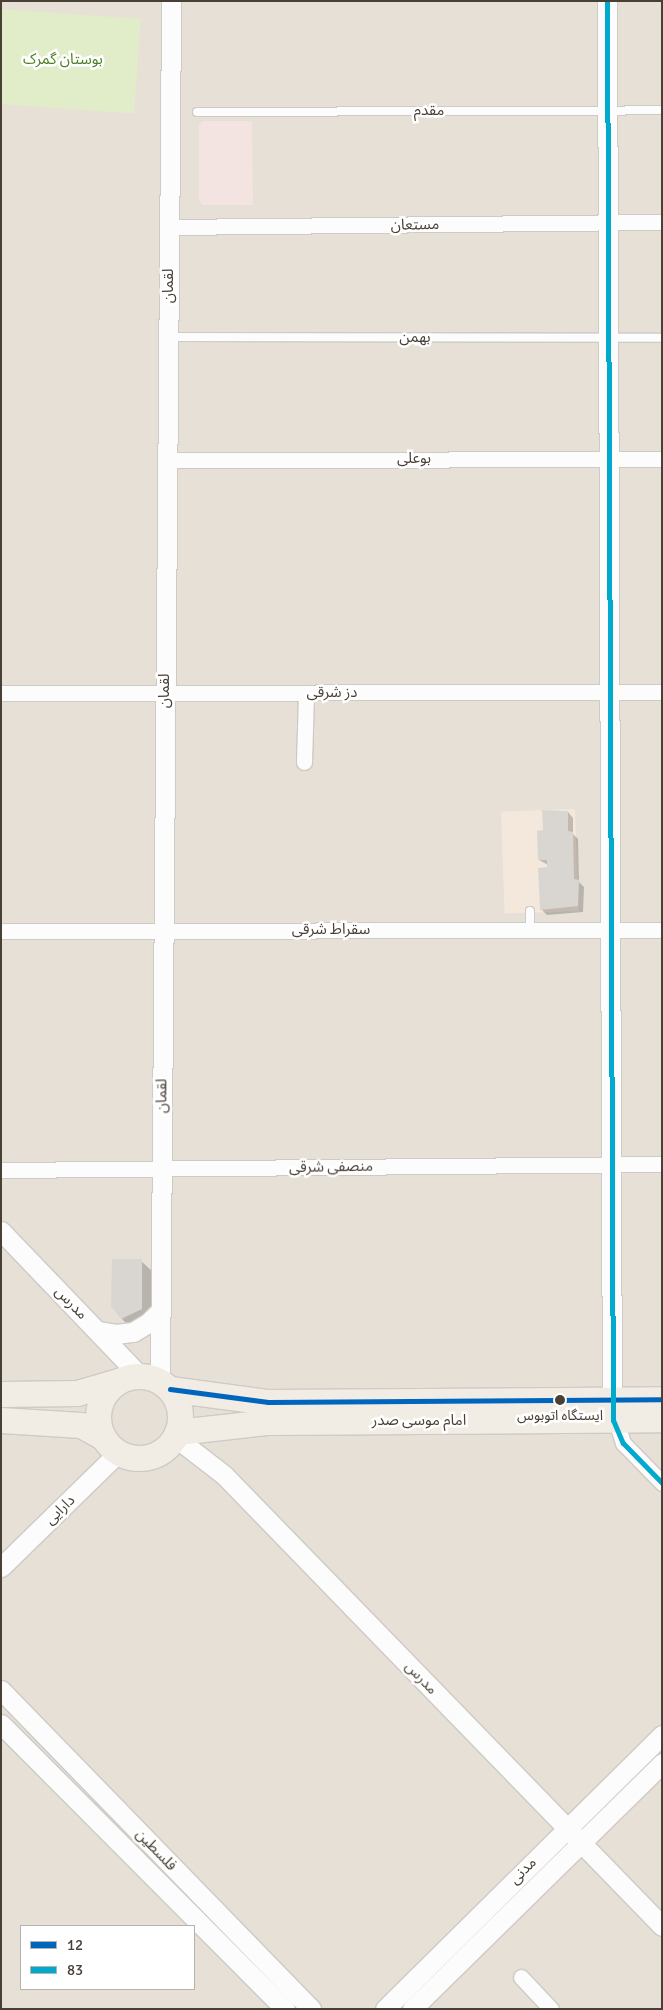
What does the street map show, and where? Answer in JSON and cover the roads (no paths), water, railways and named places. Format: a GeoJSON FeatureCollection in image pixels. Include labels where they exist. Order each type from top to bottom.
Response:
{"type":"FeatureCollection","features":[{"type":"Feature","properties":{"kind":"main road","name":"امام موسی صدر"},"geometry":{"type":"LineString","coordinates":[[1,1394],[77,1393],[147,1382],[268,1402],[613,1410],[662,1420]]}},
{"type":"Feature","properties":{"kind":"main road"},"geometry":{"type":"LineString","coordinates":[[1,1420],[81,1425],[110,1445],[143,1458],[167,1448],[176,1435],[180,1413],[147,1382],[101,1400],[98,1412],[110,1445]]}},
{"type":"Feature","properties":{"kind":"main road","name":"امام موسی صدر"},"geometry":{"type":"LineString","coordinates":[[176,1435],[268,1422],[613,1410],[662,1399]]}},
{"type":"Feature","properties":{"kind":"street","name":"لقمان"},"geometry":{"type":"LineString","coordinates":[[147,1382],[160,1310],[170,1]]}},
{"type":"Feature","properties":{"kind":"street"},"geometry":{"type":"LineString","coordinates":[[607,1],[613,1410],[623,1443],[662,1483]]}},
{"type":"Feature","properties":{"kind":"street","name":"مستعان"},"geometry":{"type":"LineString","coordinates":[[169,227],[662,222]]}},
{"type":"Feature","properties":{"kind":"street","name":"بوعلی"},"geometry":{"type":"LineString","coordinates":[[167,460],[662,459]]}},
{"type":"Feature","properties":{"kind":"street","name":"دز شرقی"},"geometry":{"type":"LineString","coordinates":[[1,693],[662,692]]}},
{"type":"Feature","properties":{"kind":"street"},"geometry":{"type":"LineString","coordinates":[[304,762],[306,693]]}},
{"type":"Feature","properties":{"kind":"street","name":"سقراط شرقی"},"geometry":{"type":"LineString","coordinates":[[1,931],[662,930]]}},
{"type":"Feature","properties":{"kind":"street","name":"منصفی شرقی"},"geometry":{"type":"LineString","coordinates":[[1,1170],[662,1164]]}},
{"type":"Feature","properties":{"kind":"street","name":"مدرس"},"geometry":{"type":"LineString","coordinates":[[1,1232],[147,1382]]}},
{"type":"Feature","properties":{"kind":"street"},"geometry":{"type":"LineString","coordinates":[[98,1331],[116,1334],[133,1332],[148,1323],[160,1310]]}},
{"type":"Feature","properties":{"kind":"street","name":"مدرس"},"geometry":{"type":"LineString","coordinates":[[176,1435],[224,1475],[662,1926]]}},
{"type":"Feature","properties":{"kind":"street","name":"دارایی"},"geometry":{"type":"LineString","coordinates":[[1,1567],[110,1445]]}},
{"type":"Feature","properties":{"kind":"street","name":"فلسطین"},"geometry":{"type":"LineString","coordinates":[[1,1690],[311,2009]]}},
{"type":"Feature","properties":{"kind":"street","name":"فلسطین"},"geometry":{"type":"LineString","coordinates":[[1,1724],[285,2009]]}},
{"type":"Feature","properties":{"kind":"street","name":"مدنی"},"geometry":{"type":"LineString","coordinates":[[385,2009],[662,1735]]}},
{"type":"Feature","properties":{"kind":"street","name":"مدنی"},"geometry":{"type":"LineString","coordinates":[[412,2009],[662,1763]]}},
{"type":"Feature","properties":{"kind":"street"},"geometry":{"type":"LineString","coordinates":[[521,1977],[551,2009]]}},
{"type":"Feature","properties":{"kind":"lane","name":"مقدم"},"geometry":{"type":"LineString","coordinates":[[197,112],[662,110]]}},
{"type":"Feature","properties":{"kind":"lane","name":"بهمن"},"geometry":{"type":"LineString","coordinates":[[168,337],[662,338]]}},
{"type":"Feature","properties":{"kind":"lane"},"geometry":{"type":"LineString","coordinates":[[530,911],[530,930]]}},
{"type":"Feature","properties":{"kind":"place","name":"ایستگاه اتوبوس"},"geometry":{"type":"Point","coordinates":[560,1400]}},
{"type":"Feature","properties":{"kind":"park label","name":"بوستان گمرک"},"geometry":{"type":"Point","coordinates":[63,60]}}]}
